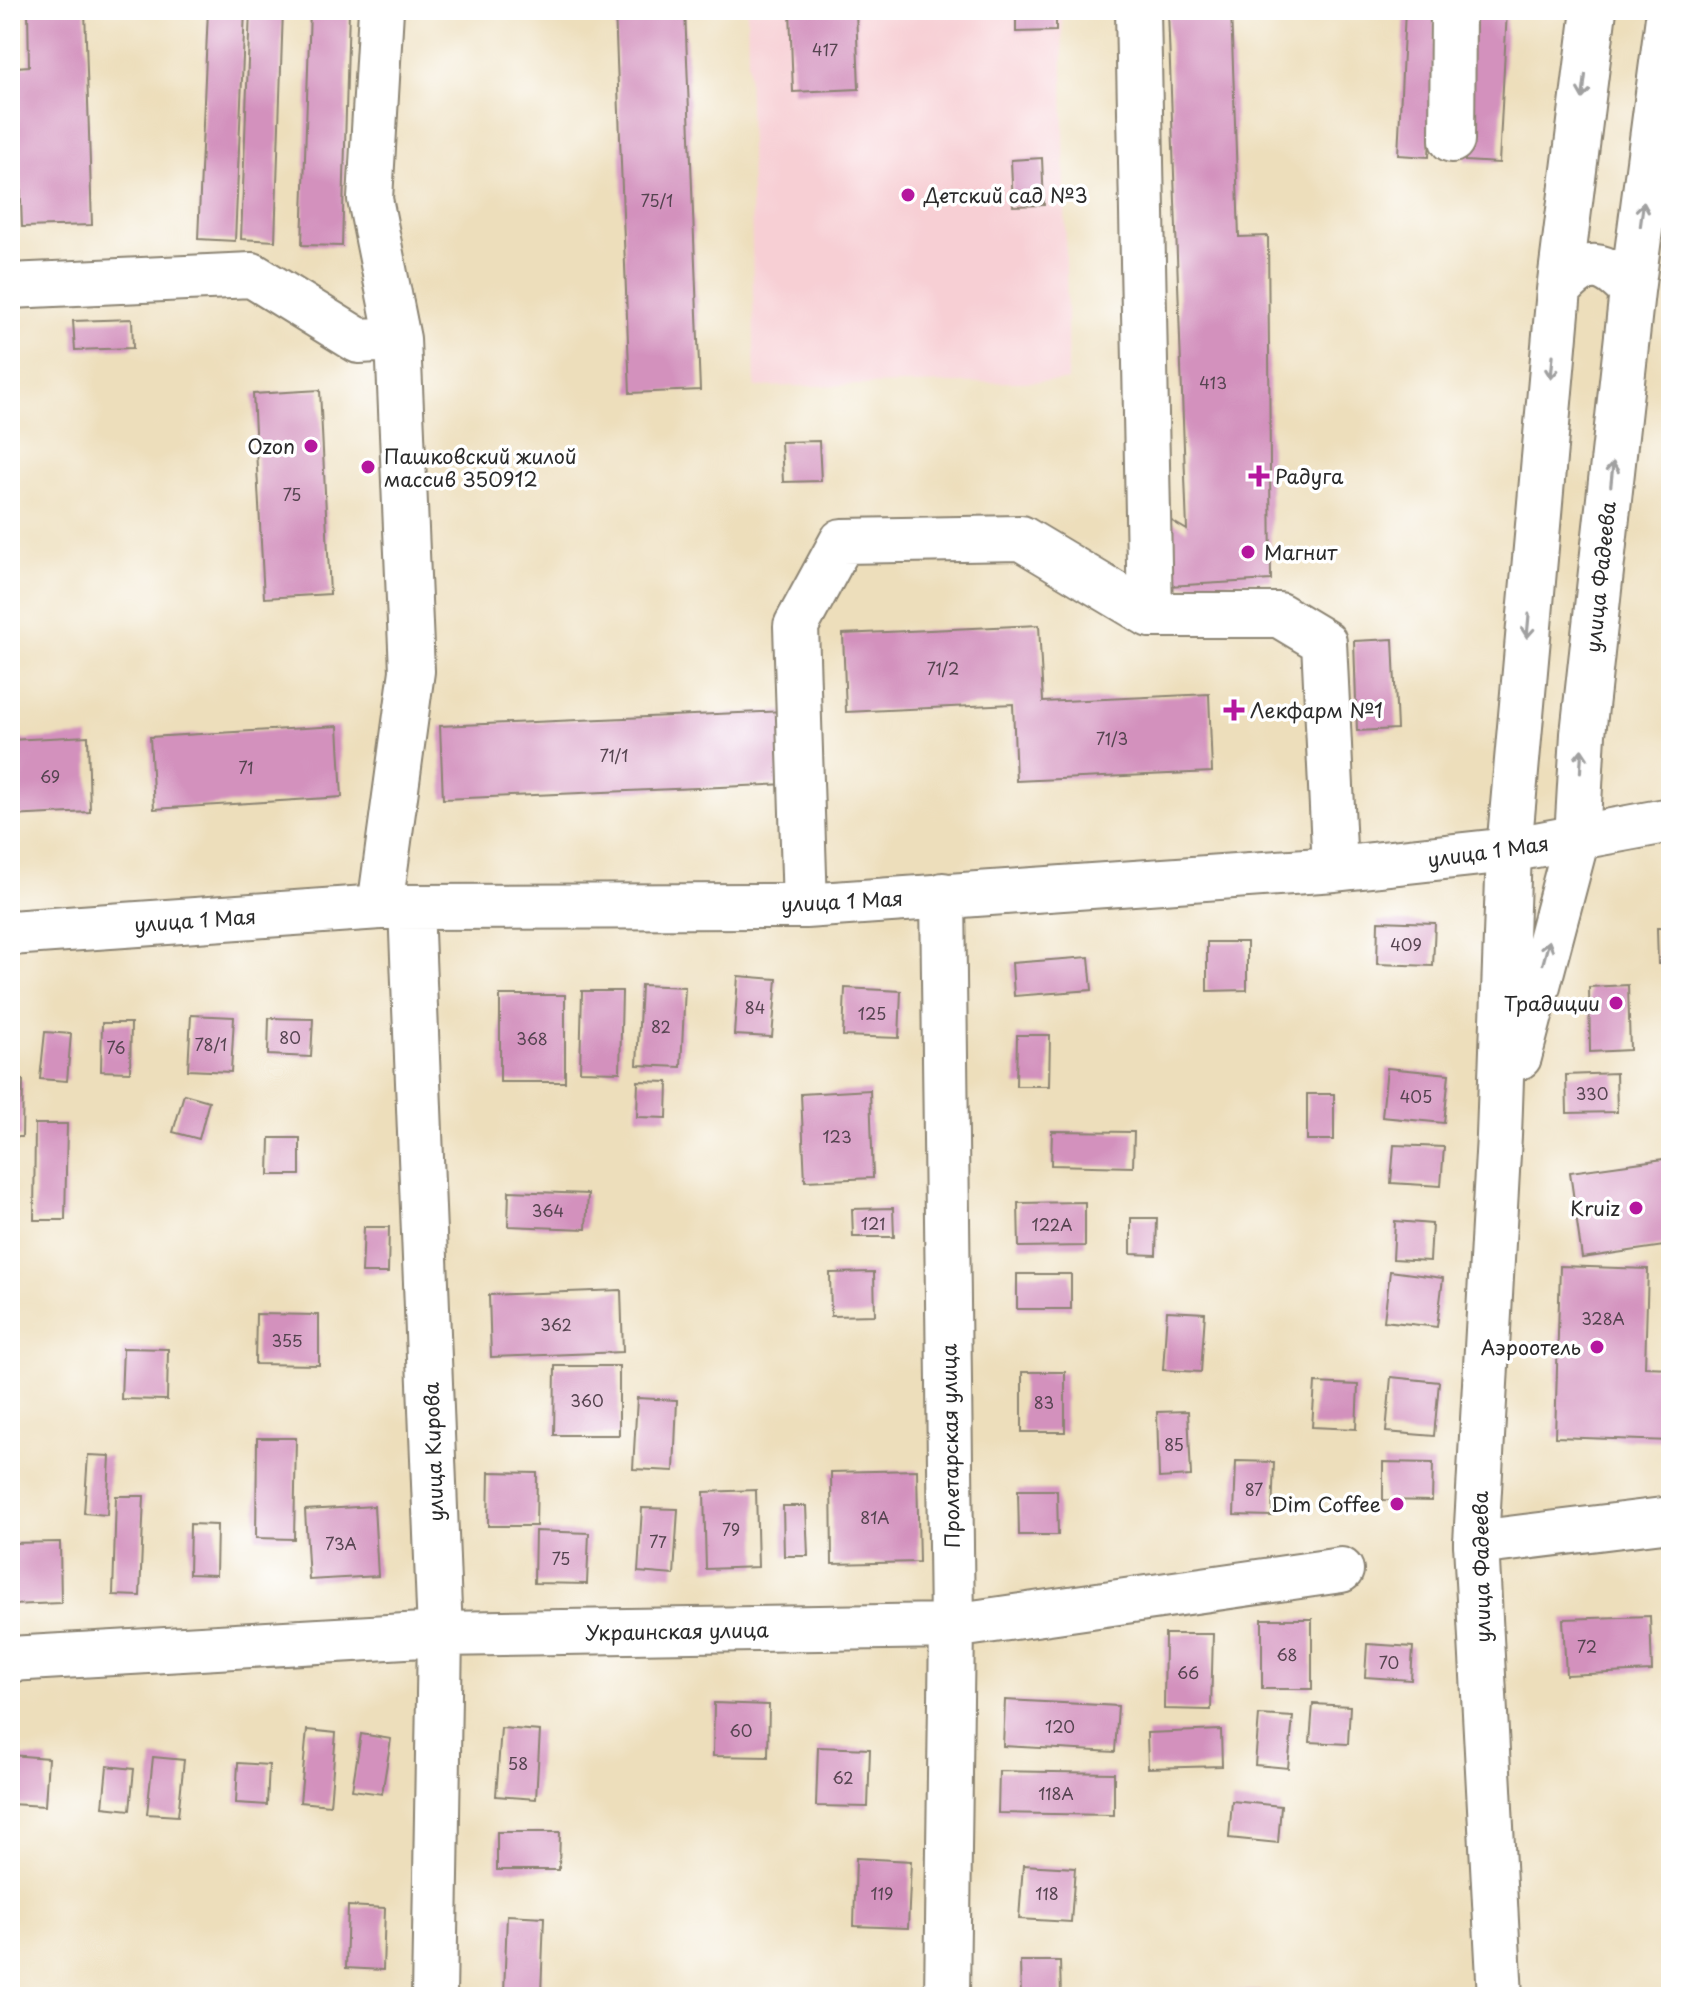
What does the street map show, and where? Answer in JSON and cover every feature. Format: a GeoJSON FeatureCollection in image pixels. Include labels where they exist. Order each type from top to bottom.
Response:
{"type":"FeatureCollection","features":[{"type":"Feature","properties":{"kind":"street","name":"улица Кирова"},"geometry":{"type":"LineString","coordinates":[[381,10],[370,199],[398,339],[412,671],[396,907],[440,1634],[434,1997]]}},
{"type":"Feature","properties":{"kind":"street"},"geometry":{"type":"LineString","coordinates":[[1138,10],[1150,615]]}},
{"type":"Feature","properties":{"kind":"street"},"geometry":{"type":"LineString","coordinates":[[1452,140],[1453,10]]}},
{"type":"Feature","properties":{"kind":"street","name":"улица Фадеева"},"geometry":{"type":"LineString","coordinates":[[1500,1997],[1476,1543],[1499,1136],[1509,850],[1559,290],[1594,10]]}},
{"type":"Feature","properties":{"kind":"street","name":"улица Фадеева"},"geometry":{"type":"LineString","coordinates":[[1499,1136],[1577,838],[1583,734],[1632,291],[1669,10]]}},
{"type":"Feature","properties":{"kind":"street"},"geometry":{"type":"LineString","coordinates":[[1559,290],[1575,271],[1595,265],[1613,271],[1632,291]]}},
{"type":"Feature","properties":{"kind":"street"},"geometry":{"type":"LineString","coordinates":[[10,286],[252,275],[359,341],[398,339]]}},
{"type":"Feature","properties":{"kind":"street"},"geometry":{"type":"LineString","coordinates":[[805,906],[796,626],[842,541],[1021,538],[1150,615],[1279,615],[1324,642],[1335,869]]}},
{"type":"Feature","properties":{"kind":"street","name":"улица 1 Мая"},"geometry":{"type":"LineString","coordinates":[[10,933],[396,907],[805,906],[1335,869],[1509,850],[1671,820]]}},
{"type":"Feature","properties":{"kind":"street","name":"Пролетарская улица"},"geometry":{"type":"LineString","coordinates":[[943,895],[952,1626],[947,1997]]}},
{"type":"Feature","properties":{"kind":"street"},"geometry":{"type":"LineString","coordinates":[[1476,1543],[1671,1519]]}},
{"type":"Feature","properties":{"kind":"street","name":"Украинская улица"},"geometry":{"type":"LineString","coordinates":[[10,1659],[440,1634],[952,1626],[1341,1570]]}},
{"type":"Feature","properties":{"kind":"shaded area","name":"Детский сад №3"},"geometry":{"type":"Polygon","coordinates":[[[747,10],[1062,10],[1068,381],[755,387],[747,10]]]}},
{"type":"Feature","properties":{"kind":"building"},"geometry":{"type":"Polygon","coordinates":[[[28,10],[85,10],[92,225],[22,227],[16,67],[29,66],[28,10]]]}},
{"type":"Feature","properties":{"kind":"building"},"geometry":{"type":"Polygon","coordinates":[[[208,10],[245,10],[235,241],[198,239],[208,10]]]}},
{"type":"Feature","properties":{"kind":"building"},"geometry":{"type":"Polygon","coordinates":[[[250,10],[283,10],[275,241],[241,239],[250,10]]]}},
{"type":"Feature","properties":{"kind":"building"},"geometry":{"type":"Polygon","coordinates":[[[310,10],[349,10],[342,246],[302,245],[310,10]]]}},
{"type":"Feature","properties":{"kind":"building"},"geometry":{"type":"Polygon","coordinates":[[[615,10],[685,10],[700,390],[630,393],[615,10]]]}},
{"type":"Feature","properties":{"kind":"building"},"geometry":{"type":"Polygon","coordinates":[[[790,10],[856,10],[859,89],[793,92],[790,10]]]}},
{"type":"Feature","properties":{"kind":"building"},"geometry":{"type":"Polygon","coordinates":[[[1016,10],[1056,10],[1056,31],[1016,32],[1016,10]]]}},
{"type":"Feature","properties":{"kind":"building"},"geometry":{"type":"Polygon","coordinates":[[[1168,10],[1231,10],[1239,237],[1268,236],[1271,580],[1151,587],[1165,517],[1187,530],[1168,10]]]}},
{"type":"Feature","properties":{"kind":"building"},"geometry":{"type":"Polygon","coordinates":[[[1405,10],[1436,10],[1429,157],[1398,155],[1405,10]]]}},
{"type":"Feature","properties":{"kind":"building"},"geometry":{"type":"Polygon","coordinates":[[[1472,10],[1507,10],[1499,163],[1465,161],[1472,10]]]}},
{"type":"Feature","properties":{"kind":"building"},"geometry":{"type":"Polygon","coordinates":[[[1042,158],[1044,205],[1013,206],[1011,160],[1042,158]]]}},
{"type":"Feature","properties":{"kind":"building"},"geometry":{"type":"Polygon","coordinates":[[[132,319],[133,348],[75,350],[73,321],[132,319]]]}},
{"type":"Feature","properties":{"kind":"building"},"geometry":{"type":"Polygon","coordinates":[[[320,390],[330,594],[264,598],[253,394],[320,390]]]}},
{"type":"Feature","properties":{"kind":"building"},"geometry":{"type":"Polygon","coordinates":[[[819,441],[821,481],[783,482],[781,442],[819,441]]]}},
{"type":"Feature","properties":{"kind":"building"},"geometry":{"type":"Polygon","coordinates":[[[1039,625],[1043,702],[1209,694],[1212,772],[1016,781],[1013,704],[846,712],[843,634],[1039,625]]]}},
{"type":"Feature","properties":{"kind":"building"},"geometry":{"type":"Polygon","coordinates":[[[1393,639],[1397,729],[1357,731],[1354,641],[1393,639]]]}},
{"type":"Feature","properties":{"kind":"building"},"geometry":{"type":"Polygon","coordinates":[[[785,711],[788,784],[443,799],[440,726],[785,711]]]}},
{"type":"Feature","properties":{"kind":"building"},"geometry":{"type":"Polygon","coordinates":[[[338,726],[342,797],[154,809],[150,737],[338,726]]]}},
{"type":"Feature","properties":{"kind":"building"},"geometry":{"type":"Polygon","coordinates":[[[88,736],[90,812],[10,816],[10,740],[88,736]]]}},
{"type":"Feature","properties":{"kind":"building"},"geometry":{"type":"Polygon","coordinates":[[[1378,921],[1435,923],[1433,966],[1377,964],[1378,921]]]}},
{"type":"Feature","properties":{"kind":"building"},"geometry":{"type":"Polygon","coordinates":[[[1657,928],[1671,928],[1671,964],[1658,964],[1657,928]]]}},
{"type":"Feature","properties":{"kind":"building"},"geometry":{"type":"Polygon","coordinates":[[[1207,942],[1247,942],[1247,990],[1207,991],[1207,942]]]}},
{"type":"Feature","properties":{"kind":"building"},"geometry":{"type":"Polygon","coordinates":[[[1089,957],[1092,990],[1014,996],[1012,963],[1089,957]]]}},
{"type":"Feature","properties":{"kind":"building"},"geometry":{"type":"Polygon","coordinates":[[[738,976],[777,979],[772,1037],[734,1035],[738,976]]]}},
{"type":"Feature","properties":{"kind":"building"},"geometry":{"type":"Polygon","coordinates":[[[641,985],[685,987],[681,1067],[637,1065],[641,985]]]}},
{"type":"Feature","properties":{"kind":"building"},"geometry":{"type":"Polygon","coordinates":[[[1628,985],[1630,1050],[1590,1052],[1589,987],[1628,985]]]}},
{"type":"Feature","properties":{"kind":"building"},"geometry":{"type":"Polygon","coordinates":[[[845,988],[901,991],[899,1038],[843,1036],[845,988]]]}},
{"type":"Feature","properties":{"kind":"building"},"geometry":{"type":"Polygon","coordinates":[[[582,991],[622,991],[620,1072],[580,1071],[582,991]]]}},
{"type":"Feature","properties":{"kind":"building"},"geometry":{"type":"Polygon","coordinates":[[[500,995],[565,995],[565,1082],[500,1082],[500,995]]]}},
{"type":"Feature","properties":{"kind":"building"},"geometry":{"type":"Polygon","coordinates":[[[191,1015],[234,1017],[231,1072],[188,1070],[191,1015]]]}},
{"type":"Feature","properties":{"kind":"building"},"geometry":{"type":"Polygon","coordinates":[[[269,1018],[313,1019],[311,1057],[268,1055],[269,1018]]]}},
{"type":"Feature","properties":{"kind":"building"},"geometry":{"type":"Polygon","coordinates":[[[102,1023],[131,1023],[130,1072],[101,1071],[102,1023]]]}},
{"type":"Feature","properties":{"kind":"building"},"geometry":{"type":"Polygon","coordinates":[[[45,1032],[71,1034],[67,1081],[40,1079],[45,1032]]]}},
{"type":"Feature","properties":{"kind":"building"},"geometry":{"type":"Polygon","coordinates":[[[1017,1035],[1050,1035],[1049,1086],[1016,1086],[1017,1035]]]}},
{"type":"Feature","properties":{"kind":"building"},"geometry":{"type":"Polygon","coordinates":[[[1387,1068],[1449,1074],[1444,1123],[1382,1117],[1387,1068]]]}},
{"type":"Feature","properties":{"kind":"building"},"geometry":{"type":"Polygon","coordinates":[[[1616,1073],[1617,1112],[1567,1113],[1566,1075],[1616,1073]]]}},
{"type":"Feature","properties":{"kind":"building"},"geometry":{"type":"Polygon","coordinates":[[[10,1079],[23,1080],[22,1137],[10,1137],[10,1079]]]}},
{"type":"Feature","properties":{"kind":"building"},"geometry":{"type":"Polygon","coordinates":[[[638,1081],[668,1082],[667,1118],[637,1117],[638,1081]]]}},
{"type":"Feature","properties":{"kind":"building"},"geometry":{"type":"Polygon","coordinates":[[[870,1090],[873,1178],[805,1181],[801,1094],[870,1090]]]}},
{"type":"Feature","properties":{"kind":"building"},"geometry":{"type":"Polygon","coordinates":[[[184,1094],[209,1101],[199,1139],[173,1132],[184,1094]]]}},
{"type":"Feature","properties":{"kind":"building"},"geometry":{"type":"Polygon","coordinates":[[[1307,1094],[1334,1094],[1334,1140],[1307,1140],[1307,1094]]]}},
{"type":"Feature","properties":{"kind":"building"},"geometry":{"type":"Polygon","coordinates":[[[35,1124],[67,1124],[65,1220],[34,1220],[35,1124]]]}},
{"type":"Feature","properties":{"kind":"building"},"geometry":{"type":"Polygon","coordinates":[[[1052,1131],[1134,1132],[1133,1167],[1051,1165],[1052,1131]]]}},
{"type":"Feature","properties":{"kind":"building"},"geometry":{"type":"Polygon","coordinates":[[[270,1138],[300,1138],[300,1175],[269,1175],[270,1138]]]}},
{"type":"Feature","properties":{"kind":"building"},"geometry":{"type":"Polygon","coordinates":[[[1394,1145],[1444,1147],[1441,1186],[1391,1183],[1394,1145]]]}},
{"type":"Feature","properties":{"kind":"building"},"geometry":{"type":"Polygon","coordinates":[[[1671,1158],[1671,1245],[1582,1258],[1570,1172],[1671,1158]]]}},
{"type":"Feature","properties":{"kind":"building"},"geometry":{"type":"Polygon","coordinates":[[[509,1191],[588,1194],[586,1229],[508,1226],[509,1191]]]}},
{"type":"Feature","properties":{"kind":"building"},"geometry":{"type":"Polygon","coordinates":[[[1085,1202],[1085,1246],[1019,1247],[1018,1203],[1085,1202]]]}},
{"type":"Feature","properties":{"kind":"building"},"geometry":{"type":"Polygon","coordinates":[[[893,1208],[894,1237],[853,1237],[852,1209],[893,1208]]]}},
{"type":"Feature","properties":{"kind":"building"},"geometry":{"type":"Polygon","coordinates":[[[1131,1218],[1157,1218],[1156,1255],[1131,1254],[1131,1218]]]}},
{"type":"Feature","properties":{"kind":"building"},"geometry":{"type":"Polygon","coordinates":[[[1395,1221],[1432,1224],[1430,1261],[1393,1259],[1395,1221]]]}},
{"type":"Feature","properties":{"kind":"building"},"geometry":{"type":"Polygon","coordinates":[[[364,1227],[389,1227],[388,1273],[362,1273],[364,1227]]]}},
{"type":"Feature","properties":{"kind":"building"},"geometry":{"type":"Polygon","coordinates":[[[1560,1266],[1648,1269],[1645,1367],[1671,1368],[1671,1441],[1555,1437],[1560,1266]]]}},
{"type":"Feature","properties":{"kind":"building"},"geometry":{"type":"Polygon","coordinates":[[[1390,1271],[1443,1278],[1437,1327],[1384,1321],[1390,1271]]]}},
{"type":"Feature","properties":{"kind":"building"},"geometry":{"type":"Polygon","coordinates":[[[874,1272],[875,1315],[831,1316],[830,1273],[874,1272]]]}},
{"type":"Feature","properties":{"kind":"building"},"geometry":{"type":"Polygon","coordinates":[[[1017,1274],[1071,1274],[1071,1309],[1017,1309],[1017,1274]]]}},
{"type":"Feature","properties":{"kind":"building"},"geometry":{"type":"Polygon","coordinates":[[[621,1290],[623,1352],[491,1357],[489,1295],[621,1290]]]}},
{"type":"Feature","properties":{"kind":"building"},"geometry":{"type":"Polygon","coordinates":[[[1167,1311],[1205,1313],[1201,1372],[1163,1370],[1167,1311]]]}},
{"type":"Feature","properties":{"kind":"building"},"geometry":{"type":"Polygon","coordinates":[[[256,1314],[319,1315],[319,1365],[255,1364],[256,1314]]]}},
{"type":"Feature","properties":{"kind":"building"},"geometry":{"type":"Polygon","coordinates":[[[123,1348],[168,1349],[167,1400],[121,1399],[123,1348]]]}},
{"type":"Feature","properties":{"kind":"building"},"geometry":{"type":"Polygon","coordinates":[[[555,1366],[619,1366],[619,1435],[554,1435],[555,1366]]]}},
{"type":"Feature","properties":{"kind":"building"},"geometry":{"type":"Polygon","coordinates":[[[1022,1372],[1065,1372],[1065,1432],[1022,1432],[1022,1372]]]}},
{"type":"Feature","properties":{"kind":"building"},"geometry":{"type":"Polygon","coordinates":[[[1391,1377],[1439,1382],[1434,1436],[1386,1432],[1391,1377]]]}},
{"type":"Feature","properties":{"kind":"building"},"geometry":{"type":"Polygon","coordinates":[[[1315,1383],[1358,1385],[1356,1429],[1312,1427],[1315,1383]]]}},
{"type":"Feature","properties":{"kind":"building"},"geometry":{"type":"Polygon","coordinates":[[[637,1398],[677,1400],[674,1471],[633,1469],[637,1398]]]}},
{"type":"Feature","properties":{"kind":"building"},"geometry":{"type":"Polygon","coordinates":[[[1188,1411],[1191,1476],[1159,1478],[1157,1412],[1188,1411]]]}},
{"type":"Feature","properties":{"kind":"building"},"geometry":{"type":"Polygon","coordinates":[[[257,1438],[296,1438],[294,1539],[256,1538],[257,1438]]]}},
{"type":"Feature","properties":{"kind":"building"},"geometry":{"type":"Polygon","coordinates":[[[88,1455],[110,1456],[107,1515],[84,1513],[88,1455]]]}},
{"type":"Feature","properties":{"kind":"building"},"geometry":{"type":"Polygon","coordinates":[[[1236,1461],[1274,1462],[1272,1516],[1234,1515],[1236,1461]]]}},
{"type":"Feature","properties":{"kind":"building"},"geometry":{"type":"Polygon","coordinates":[[[1383,1462],[1433,1463],[1432,1501],[1383,1500],[1383,1462]]]}},
{"type":"Feature","properties":{"kind":"building"},"geometry":{"type":"Polygon","coordinates":[[[917,1470],[919,1562],[832,1564],[831,1472],[917,1470]]]}},
{"type":"Feature","properties":{"kind":"building"},"geometry":{"type":"Polygon","coordinates":[[[489,1472],[537,1473],[536,1526],[488,1526],[489,1472]]]}},
{"type":"Feature","properties":{"kind":"building"},"geometry":{"type":"Polygon","coordinates":[[[756,1490],[758,1567],[706,1569],[704,1492],[756,1490]]]}},
{"type":"Feature","properties":{"kind":"building"},"geometry":{"type":"Polygon","coordinates":[[[1018,1490],[1057,1490],[1058,1535],[1019,1535],[1018,1490]]]}},
{"type":"Feature","properties":{"kind":"building"},"geometry":{"type":"Polygon","coordinates":[[[116,1496],[144,1496],[140,1596],[113,1595],[116,1496]]]}},
{"type":"Feature","properties":{"kind":"building"},"geometry":{"type":"Polygon","coordinates":[[[374,1506],[378,1576],[309,1580],[305,1510],[374,1506]]]}},
{"type":"Feature","properties":{"kind":"building"},"geometry":{"type":"Polygon","coordinates":[[[783,1506],[806,1506],[808,1556],[784,1556],[783,1506]]]}},
{"type":"Feature","properties":{"kind":"building"},"geometry":{"type":"Polygon","coordinates":[[[642,1508],[678,1509],[674,1575],[638,1572],[642,1508]]]}},
{"type":"Feature","properties":{"kind":"building"},"geometry":{"type":"Polygon","coordinates":[[[190,1524],[217,1525],[216,1575],[189,1574],[190,1524]]]}},
{"type":"Feature","properties":{"kind":"building"},"geometry":{"type":"Polygon","coordinates":[[[535,1531],[589,1533],[587,1584],[534,1583],[535,1531]]]}},
{"type":"Feature","properties":{"kind":"building"},"geometry":{"type":"Polygon","coordinates":[[[60,1542],[61,1603],[10,1605],[10,1543],[60,1542]]]}},
{"type":"Feature","properties":{"kind":"building"},"geometry":{"type":"Polygon","coordinates":[[[1650,1616],[1652,1671],[1566,1675],[1563,1619],[1650,1616]]]}},
{"type":"Feature","properties":{"kind":"building"},"geometry":{"type":"Polygon","coordinates":[[[1262,1619],[1312,1619],[1312,1689],[1262,1689],[1262,1619]]]}},
{"type":"Feature","properties":{"kind":"building"},"geometry":{"type":"Polygon","coordinates":[[[1165,1634],[1213,1634],[1211,1710],[1164,1709],[1165,1634]]]}},
{"type":"Feature","properties":{"kind":"building"},"geometry":{"type":"Polygon","coordinates":[[[1367,1644],[1413,1647],[1411,1680],[1365,1677],[1367,1644]]]}},
{"type":"Feature","properties":{"kind":"building"},"geometry":{"type":"Polygon","coordinates":[[[1005,1700],[1118,1706],[1115,1752],[1003,1746],[1005,1700]]]}},
{"type":"Feature","properties":{"kind":"building"},"geometry":{"type":"Polygon","coordinates":[[[714,1703],[769,1705],[768,1757],[713,1756],[714,1703]]]}},
{"type":"Feature","properties":{"kind":"building"},"geometry":{"type":"Polygon","coordinates":[[[1313,1704],[1350,1706],[1348,1744],[1310,1742],[1313,1704]]]}},
{"type":"Feature","properties":{"kind":"building"},"geometry":{"type":"Polygon","coordinates":[[[1259,1715],[1293,1717],[1288,1768],[1255,1765],[1259,1715]]]}},
{"type":"Feature","properties":{"kind":"building"},"geometry":{"type":"Polygon","coordinates":[[[501,1728],[540,1731],[536,1799],[496,1796],[501,1728]]]}},
{"type":"Feature","properties":{"kind":"building"},"geometry":{"type":"Polygon","coordinates":[[[307,1730],[336,1733],[330,1805],[300,1802],[307,1730]]]}},
{"type":"Feature","properties":{"kind":"building"},"geometry":{"type":"Polygon","coordinates":[[[1221,1730],[1222,1766],[1148,1768],[1147,1733],[1221,1730]]]}},
{"type":"Feature","properties":{"kind":"building"},"geometry":{"type":"Polygon","coordinates":[[[361,1734],[391,1739],[382,1794],[352,1790],[361,1734]]]}},
{"type":"Feature","properties":{"kind":"building"},"geometry":{"type":"Polygon","coordinates":[[[818,1747],[870,1749],[868,1807],[816,1806],[818,1747]]]}},
{"type":"Feature","properties":{"kind":"building"},"geometry":{"type":"Polygon","coordinates":[[[10,1755],[48,1758],[45,1806],[10,1804],[10,1755]]]}},
{"type":"Feature","properties":{"kind":"building"},"geometry":{"type":"Polygon","coordinates":[[[153,1757],[184,1760],[178,1816],[147,1814],[153,1757]]]}},
{"type":"Feature","properties":{"kind":"building"},"geometry":{"type":"Polygon","coordinates":[[[238,1763],[269,1765],[267,1805],[236,1803],[238,1763]]]}},
{"type":"Feature","properties":{"kind":"building"},"geometry":{"type":"Polygon","coordinates":[[[107,1766],[134,1769],[130,1810],[103,1807],[107,1766]]]}},
{"type":"Feature","properties":{"kind":"building"},"geometry":{"type":"Polygon","coordinates":[[[999,1771],[1114,1773],[1114,1815],[998,1813],[999,1771]]]}},
{"type":"Feature","properties":{"kind":"building"},"geometry":{"type":"Polygon","coordinates":[[[1232,1801],[1281,1806],[1278,1843],[1229,1838],[1232,1801]]]}},
{"type":"Feature","properties":{"kind":"building"},"geometry":{"type":"Polygon","coordinates":[[[497,1832],[560,1832],[559,1870],[497,1870],[497,1832]]]}},
{"type":"Feature","properties":{"kind":"building"},"geometry":{"type":"Polygon","coordinates":[[[856,1858],[911,1861],[908,1928],[854,1926],[856,1858]]]}},
{"type":"Feature","properties":{"kind":"building"},"geometry":{"type":"Polygon","coordinates":[[[1023,1865],[1075,1868],[1071,1922],[1019,1919],[1023,1865]]]}},
{"type":"Feature","properties":{"kind":"building"},"geometry":{"type":"Polygon","coordinates":[[[348,1906],[385,1908],[383,1970],[346,1968],[348,1906]]]}},
{"type":"Feature","properties":{"kind":"building"},"geometry":{"type":"Polygon","coordinates":[[[507,1915],[544,1917],[541,1994],[504,1993],[507,1915]]]}},
{"type":"Feature","properties":{"kind":"building"},"geometry":{"type":"Polygon","coordinates":[[[1020,1961],[1060,1961],[1061,1997],[1021,1997],[1020,1961]]]}},
{"type":"Feature","properties":{"kind":"building"},"geometry":{"type":"Polygon","coordinates":[[[1217,1990],[1262,1991],[1262,1997],[1217,1997],[1217,1990]]]}},
{"type":"Feature","properties":{"kind":"place","name":"Детский сад №3"},"geometry":{"type":"Point","coordinates":[908,195]}},
{"type":"Feature","properties":{"kind":"place","name":"Ozon"},"geometry":{"type":"Point","coordinates":[311,446]}},
{"type":"Feature","properties":{"kind":"place","name":"Пашковский жилой массив 350912"},"geometry":{"type":"Point","coordinates":[368,467]}},
{"type":"Feature","properties":{"kind":"place","name":"Радуга"},"geometry":{"type":"Point","coordinates":[1259,476]}},
{"type":"Feature","properties":{"kind":"place","name":"Магнит"},"geometry":{"type":"Point","coordinates":[1248,552]}},
{"type":"Feature","properties":{"kind":"place","name":"Лекфарм №1"},"geometry":{"type":"Point","coordinates":[1234,710]}},
{"type":"Feature","properties":{"kind":"place","name":"Традиции"},"geometry":{"type":"Point","coordinates":[1616,1003]}},
{"type":"Feature","properties":{"kind":"place","name":"Kruiz"},"geometry":{"type":"Point","coordinates":[1636,1208]}},
{"type":"Feature","properties":{"kind":"place","name":"Аэроотель"},"geometry":{"type":"Point","coordinates":[1597,1347]}},
{"type":"Feature","properties":{"kind":"place","name":"Dim Coffee"},"geometry":{"type":"Point","coordinates":[1397,1504]}}]}
